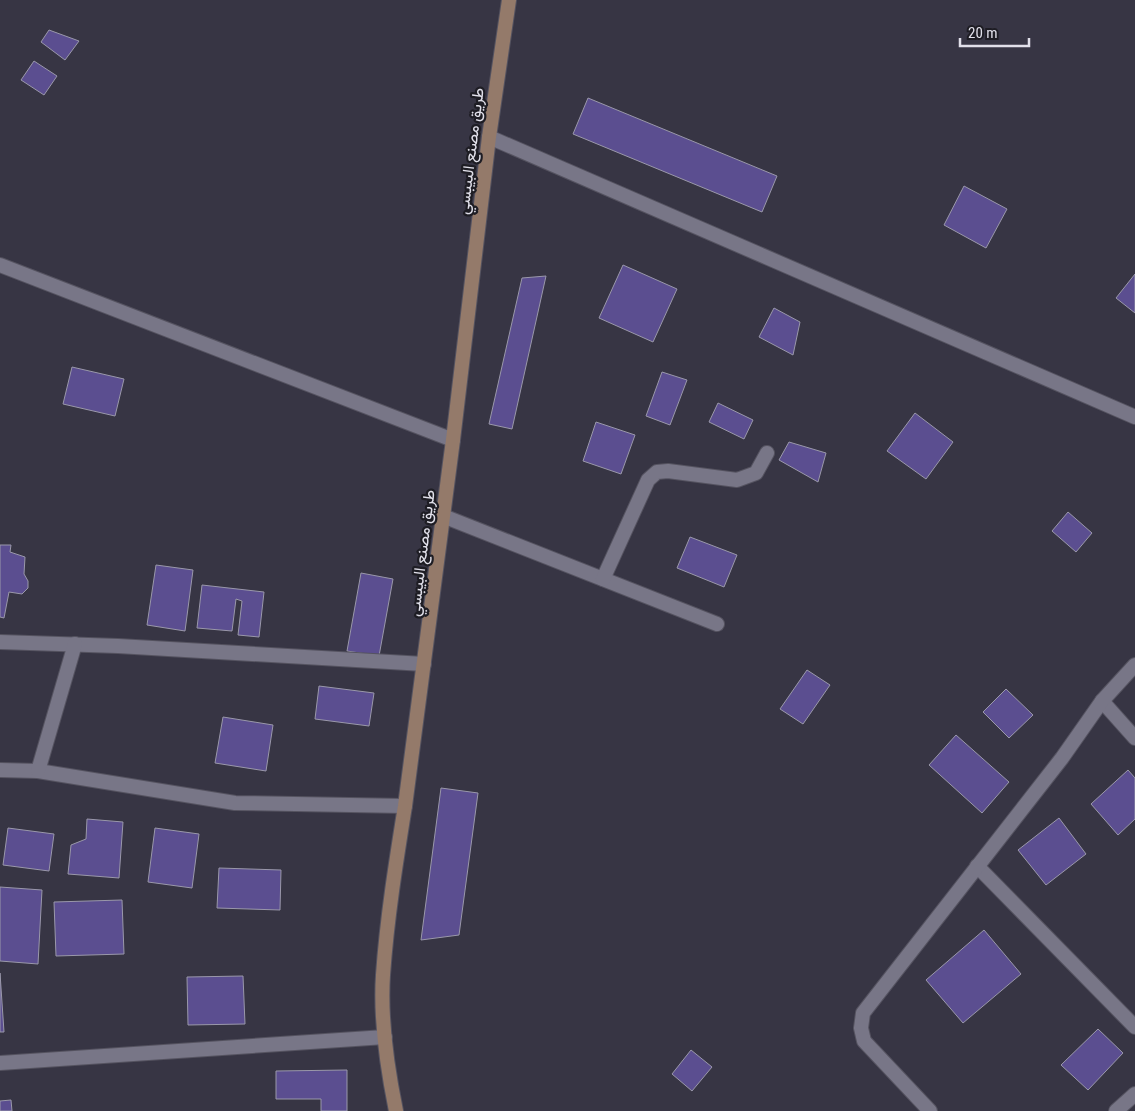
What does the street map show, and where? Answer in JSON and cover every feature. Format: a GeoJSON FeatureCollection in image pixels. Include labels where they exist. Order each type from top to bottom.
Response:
{"type":"FeatureCollection","features":[{"type":"Feature","properties":{"kind":"main road","name":"طريق مصنع البيبسي"},"geometry":{"type":"LineString","coordinates":[[396,1111],[385,1037],[383,977],[396,860],[405,806],[453,440],[489,137],[509,0]]}},
{"type":"Feature","properties":{"kind":"street"},"geometry":{"type":"LineString","coordinates":[[489,137],[1135,418]]}},
{"type":"Feature","properties":{"kind":"street"},"geometry":{"type":"LineString","coordinates":[[0,265],[453,440]]}},
{"type":"Feature","properties":{"kind":"street"},"geometry":{"type":"LineString","coordinates":[[603,579],[648,480],[657,472],[668,471],[737,480],[756,473],[767,453]]}},
{"type":"Feature","properties":{"kind":"street"},"geometry":{"type":"LineString","coordinates":[[443,516],[717,624]]}},
{"type":"Feature","properties":{"kind":"street"},"geometry":{"type":"LineString","coordinates":[[0,642],[75,644],[424,664]]}},
{"type":"Feature","properties":{"kind":"street"},"geometry":{"type":"LineString","coordinates":[[38,771],[75,644]]}},
{"type":"Feature","properties":{"kind":"street"},"geometry":{"type":"LineString","coordinates":[[930,1111],[864,1041],[861,1028],[863,1014],[1102,701],[1135,665]]}},
{"type":"Feature","properties":{"kind":"street"},"geometry":{"type":"LineString","coordinates":[[1102,701],[1135,738]]}},
{"type":"Feature","properties":{"kind":"street"},"geometry":{"type":"LineString","coordinates":[[0,770],[38,771],[235,803],[405,806]]}},
{"type":"Feature","properties":{"kind":"street"},"geometry":{"type":"LineString","coordinates":[[977,866],[1135,1028]]}},
{"type":"Feature","properties":{"kind":"street"},"geometry":{"type":"LineString","coordinates":[[0,1063],[385,1037]]}},
{"type":"Feature","properties":{"kind":"street"},"geometry":{"type":"LineString","coordinates":[[1116,1111],[1135,1094]]}},
{"type":"Feature","properties":{"kind":"building"},"geometry":{"type":"Polygon","coordinates":[[[49,30],[79,41],[65,60],[41,42],[49,30]]]}},
{"type":"Feature","properties":{"kind":"building"},"geometry":{"type":"Polygon","coordinates":[[[34,61],[57,76],[44,95],[21,80],[34,61]]]}},
{"type":"Feature","properties":{"kind":"building"},"geometry":{"type":"Polygon","coordinates":[[[588,98],[777,176],[762,212],[573,134],[588,98]]]}},
{"type":"Feature","properties":{"kind":"building"},"geometry":{"type":"Polygon","coordinates":[[[964,186],[1007,209],[986,248],[944,225],[964,186]]]}},
{"type":"Feature","properties":{"kind":"building"},"geometry":{"type":"Polygon","coordinates":[[[623,265],[677,289],[653,342],[599,318],[623,265]]]}},
{"type":"Feature","properties":{"kind":"building"},"geometry":{"type":"Polygon","coordinates":[[[1135,274],[1135,313],[1116,298],[1135,274]]]}},
{"type":"Feature","properties":{"kind":"building"},"geometry":{"type":"Polygon","coordinates":[[[546,276],[512,429],[489,424],[522,278],[546,276]]]}},
{"type":"Feature","properties":{"kind":"building"},"geometry":{"type":"Polygon","coordinates":[[[774,308],[800,322],[793,355],[759,337],[774,308]]]}},
{"type":"Feature","properties":{"kind":"building"},"geometry":{"type":"Polygon","coordinates":[[[72,367],[124,379],[115,416],[63,404],[72,367]]]}},
{"type":"Feature","properties":{"kind":"building"},"geometry":{"type":"Polygon","coordinates":[[[662,372],[687,380],[670,425],[646,416],[662,372]]]}},
{"type":"Feature","properties":{"kind":"building"},"geometry":{"type":"Polygon","coordinates":[[[718,403],[753,420],[744,439],[709,422],[718,403]]]}},
{"type":"Feature","properties":{"kind":"building"},"geometry":{"type":"Polygon","coordinates":[[[915,413],[953,442],[926,479],[887,451],[915,413]]]}},
{"type":"Feature","properties":{"kind":"building"},"geometry":{"type":"Polygon","coordinates":[[[596,422],[635,435],[621,474],[583,461],[596,422]]]}},
{"type":"Feature","properties":{"kind":"building"},"geometry":{"type":"Polygon","coordinates":[[[789,442],[826,453],[818,482],[779,460],[789,442]]]}},
{"type":"Feature","properties":{"kind":"building"},"geometry":{"type":"Polygon","coordinates":[[[1068,512],[1092,533],[1076,552],[1052,531],[1068,512]]]}},
{"type":"Feature","properties":{"kind":"building"},"geometry":{"type":"Polygon","coordinates":[[[690,537],[737,555],[724,587],[677,568],[690,537]]]}},
{"type":"Feature","properties":{"kind":"building"},"geometry":{"type":"Polygon","coordinates":[[[0,545],[11,545],[10,552],[25,557],[24,574],[28,581],[28,588],[22,594],[9,592],[4,618],[0,617],[0,545]]]}},
{"type":"Feature","properties":{"kind":"building"},"geometry":{"type":"Polygon","coordinates":[[[156,565],[193,570],[185,631],[147,625],[156,565]]]}},
{"type":"Feature","properties":{"kind":"building"},"geometry":{"type":"Polygon","coordinates":[[[361,573],[393,579],[379,656],[347,651],[361,573]]]}},
{"type":"Feature","properties":{"kind":"building"},"geometry":{"type":"Polygon","coordinates":[[[202,585],[264,592],[259,637],[238,635],[242,601],[236,599],[232,631],[197,628],[202,585]]]}},
{"type":"Feature","properties":{"kind":"building"},"geometry":{"type":"Polygon","coordinates":[[[807,670],[830,685],[803,724],[780,709],[807,670]]]}},
{"type":"Feature","properties":{"kind":"building"},"geometry":{"type":"Polygon","coordinates":[[[319,686],[374,693],[369,726],[315,719],[319,686]]]}},
{"type":"Feature","properties":{"kind":"building"},"geometry":{"type":"Polygon","coordinates":[[[1006,689],[1033,715],[1009,738],[983,712],[1006,689]]]}},
{"type":"Feature","properties":{"kind":"building"},"geometry":{"type":"Polygon","coordinates":[[[223,717],[273,725],[266,771],[215,763],[223,717]]]}},
{"type":"Feature","properties":{"kind":"building"},"geometry":{"type":"Polygon","coordinates":[[[956,735],[1009,782],[982,813],[929,765],[956,735]]]}},
{"type":"Feature","properties":{"kind":"building"},"geometry":{"type":"Polygon","coordinates":[[[1128,770],[1135,778],[1135,819],[1118,835],[1091,804],[1128,770]]]}},
{"type":"Feature","properties":{"kind":"building"},"geometry":{"type":"Polygon","coordinates":[[[441,788],[478,793],[459,935],[421,940],[441,788]]]}},
{"type":"Feature","properties":{"kind":"building"},"geometry":{"type":"Polygon","coordinates":[[[1059,818],[1086,854],[1046,885],[1018,850],[1059,818]]]}},
{"type":"Feature","properties":{"kind":"building"},"geometry":{"type":"Polygon","coordinates":[[[87,819],[123,822],[119,878],[68,874],[71,845],[86,839],[87,819]]]}},
{"type":"Feature","properties":{"kind":"building"},"geometry":{"type":"Polygon","coordinates":[[[8,828],[54,834],[49,871],[3,865],[8,828]]]}},
{"type":"Feature","properties":{"kind":"building"},"geometry":{"type":"Polygon","coordinates":[[[155,828],[199,834],[192,888],[148,882],[155,828]]]}},
{"type":"Feature","properties":{"kind":"building"},"geometry":{"type":"Polygon","coordinates":[[[219,868],[281,870],[280,910],[217,908],[219,868]]]}},
{"type":"Feature","properties":{"kind":"building"},"geometry":{"type":"Polygon","coordinates":[[[0,887],[42,890],[38,964],[0,961],[0,887]]]}},
{"type":"Feature","properties":{"kind":"building"},"geometry":{"type":"Polygon","coordinates":[[[122,900],[124,954],[56,956],[54,902],[122,900]]]}},
{"type":"Feature","properties":{"kind":"building"},"geometry":{"type":"Polygon","coordinates":[[[984,930],[1021,974],[963,1023],[926,980],[984,930]]]}},
{"type":"Feature","properties":{"kind":"building"},"geometry":{"type":"Polygon","coordinates":[[[0,973],[4,1032],[0,1032],[0,973]]]}},
{"type":"Feature","properties":{"kind":"building"},"geometry":{"type":"Polygon","coordinates":[[[243,976],[245,1024],[188,1025],[187,977],[243,976]]]}},
{"type":"Feature","properties":{"kind":"building"},"geometry":{"type":"Polygon","coordinates":[[[1098,1029],[1123,1053],[1088,1090],[1061,1065],[1098,1029]]]}},
{"type":"Feature","properties":{"kind":"building"},"geometry":{"type":"Polygon","coordinates":[[[691,1050],[712,1067],[692,1091],[672,1074],[691,1050]]]}},
{"type":"Feature","properties":{"kind":"building"},"geometry":{"type":"Polygon","coordinates":[[[347,1070],[347,1111],[321,1111],[321,1099],[276,1099],[276,1071],[347,1070]]]}},
{"type":"Feature","properties":{"kind":"building"},"geometry":{"type":"Polygon","coordinates":[[[11,1100],[12,1111],[0,1111],[0,1101],[11,1100]]]}}]}
